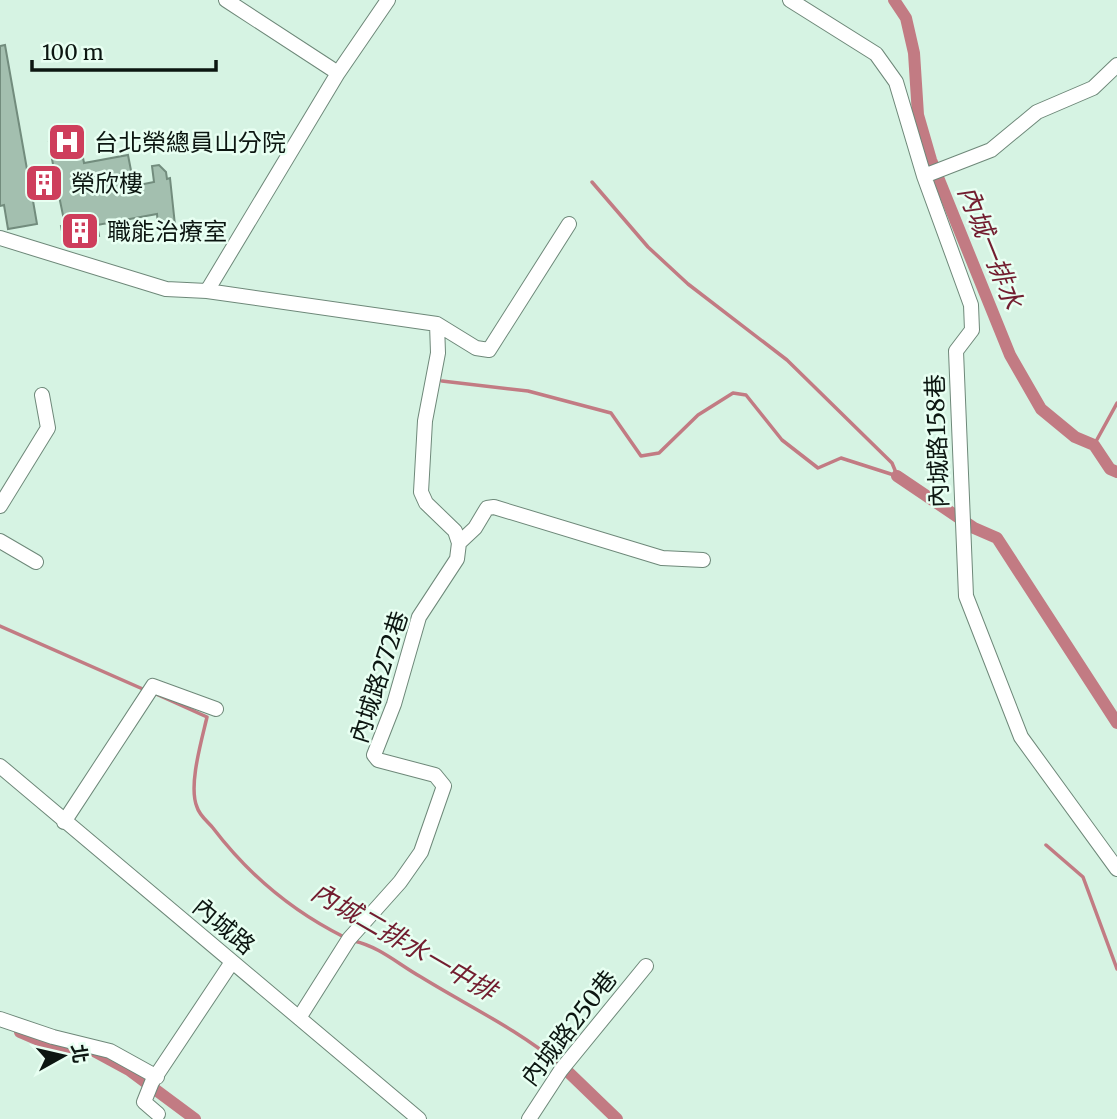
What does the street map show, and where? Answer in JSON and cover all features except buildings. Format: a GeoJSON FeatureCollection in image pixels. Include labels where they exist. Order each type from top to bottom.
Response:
{"type":"FeatureCollection","features":[{"type":"Feature","properties":{"kind":"street"},"geometry":{"type":"LineString","coordinates":[[226,0],[338,73]]}},
{"type":"Feature","properties":{"kind":"street"},"geometry":{"type":"LineString","coordinates":[[207,291],[338,73],[387,0]]}},
{"type":"Feature","properties":{"kind":"street","name":"內城路158巷"},"geometry":{"type":"LineString","coordinates":[[790,0],[876,54],[896,82],[971,304],[972,330],[956,351],[965,596],[1021,737],[1117,869]]}},
{"type":"Feature","properties":{"kind":"street"},"geometry":{"type":"LineString","coordinates":[[927,175],[991,150],[1037,111],[1093,88],[1117,65]]}},
{"type":"Feature","properties":{"kind":"street"},"geometry":{"type":"LineString","coordinates":[[0,238],[166,289],[207,291],[437,324],[476,348],[489,351],[569,224]]}},
{"type":"Feature","properties":{"kind":"street"},"geometry":{"type":"LineString","coordinates":[[437,324],[438,353],[425,421],[421,492],[426,503],[448,521],[460,543],[475,528],[487,508],[494,507],[662,558],[703,560]]}},
{"type":"Feature","properties":{"kind":"street"},"geometry":{"type":"LineString","coordinates":[[0,506],[47,428],[42,395]]}},
{"type":"Feature","properties":{"kind":"street"},"geometry":{"type":"LineString","coordinates":[[0,541],[36,562]]}},
{"type":"Feature","properties":{"kind":"street","name":"內城路272巷"},"geometry":{"type":"LineString","coordinates":[[299,1018],[349,939],[400,882],[421,852],[444,786],[435,775],[378,760],[374,755],[394,704],[419,617],[457,559],[460,543]]}},
{"type":"Feature","properties":{"kind":"street"},"geometry":{"type":"LineString","coordinates":[[64,822],[153,686],[216,709]]}},
{"type":"Feature","properties":{"kind":"street","name":"內城路"},"geometry":{"type":"LineString","coordinates":[[0,766],[419,1119]]}},
{"type":"Feature","properties":{"kind":"street"},"geometry":{"type":"LineString","coordinates":[[158,1114],[144,1101],[155,1079],[232,962]]}},
{"type":"Feature","properties":{"kind":"street","name":"內城路250巷"},"geometry":{"type":"LineString","coordinates":[[529,1119],[561,1070],[646,966]]}},
{"type":"Feature","properties":{"kind":"street"},"geometry":{"type":"LineString","coordinates":[[0,1019],[52,1037],[110,1051],[155,1079]]}},
{"type":"Feature","properties":{"kind":"waterway","name":"內城一排水"},"geometry":{"type":"LineString","coordinates":[[894,0],[906,18],[914,53],[918,115],[931,160],[1010,355],[1041,409],[1075,437],[1094,445],[1110,469],[1117,472]]}},
{"type":"Feature","properties":{"kind":"waterway"},"geometry":{"type":"LineString","coordinates":[[592,182],[648,247],[688,284],[787,360],[892,463],[897,475]]}},
{"type":"Feature","properties":{"kind":"waterway"},"geometry":{"type":"LineString","coordinates":[[442,381],[528,391],[611,413],[641,456],[659,453],[698,415],[733,393],[746,395],[782,440],[818,468],[841,458],[897,476]]}},
{"type":"Feature","properties":{"kind":"waterway"},"geometry":{"type":"LineString","coordinates":[[1094,445],[1117,403]]}},
{"type":"Feature","properties":{"kind":"waterway"},"geometry":{"type":"LineString","coordinates":[[897,476],[974,528],[997,538],[1117,723]]}},
{"type":"Feature","properties":{"kind":"waterway","name":"內城二排水一中排"},"geometry":{"type":"LineString","coordinates":[[0,626],[145,690]]}},
{"type":"Feature","properties":{"kind":"waterway","name":"內城二排水一中排"},"geometry":{"type":"LineString","coordinates":[[156,694],[207,717],[194,787],[197,807],[202,816],[241,861],[272,890],[344,937]]}},
{"type":"Feature","properties":{"kind":"waterway"},"geometry":{"type":"LineString","coordinates":[[1046,845],[1083,877],[1117,969]]}},
{"type":"Feature","properties":{"kind":"waterway","name":"內城二排水一中排"},"geometry":{"type":"LineString","coordinates":[[354,941],[381,952],[492,1018],[559,1064]]}},
{"type":"Feature","properties":{"kind":"waterway"},"geometry":{"type":"LineString","coordinates":[[20,1032],[48,1044],[73,1048]]}},
{"type":"Feature","properties":{"kind":"waterway"},"geometry":{"type":"LineString","coordinates":[[94,1051],[129,1070],[195,1119]]}},
{"type":"Feature","properties":{"kind":"waterway","name":"內城二排水一中排"},"geometry":{"type":"LineString","coordinates":[[562,1066],[617,1119]]}},
{"type":"Feature","properties":{"kind":"place","name":"台北榮總員山分院"},"geometry":{"type":"Point","coordinates":[67,142]}},
{"type":"Feature","properties":{"kind":"place","name":"榮欣樓"},"geometry":{"type":"Point","coordinates":[44,183]}},
{"type":"Feature","properties":{"kind":"place","name":"職能治療室"},"geometry":{"type":"Point","coordinates":[80,231]}}]}
